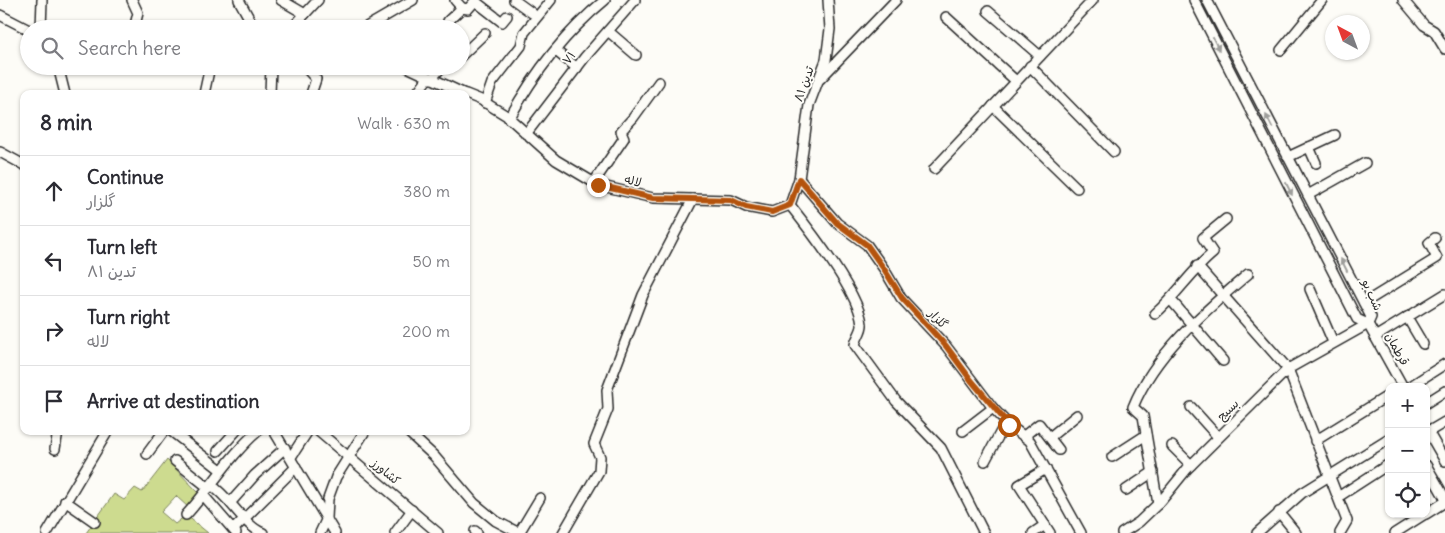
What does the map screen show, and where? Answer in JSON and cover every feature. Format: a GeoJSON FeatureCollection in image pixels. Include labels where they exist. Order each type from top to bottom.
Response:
{"type":"FeatureCollection","features":[{"type":"Feature","properties":{"kind":"street"},"geometry":{"type":"LineString","coordinates":[[41,20],[42,0]]}},
{"type":"Feature","properties":{"kind":"street"},"geometry":{"type":"LineString","coordinates":[[132,0],[138,13],[136,20]]}},
{"type":"Feature","properties":{"kind":"street"},"geometry":{"type":"LineString","coordinates":[[239,0],[249,20]]}},
{"type":"Feature","properties":{"kind":"street"},"geometry":{"type":"LineString","coordinates":[[281,0],[304,14]]}},
{"type":"Feature","properties":{"kind":"street"},"geometry":{"type":"LineString","coordinates":[[299,20],[318,0]]}},
{"type":"Feature","properties":{"kind":"street"},"geometry":{"type":"LineString","coordinates":[[376,20],[400,4],[413,0]]}},
{"type":"Feature","properties":{"kind":"street"},"geometry":{"type":"LineString","coordinates":[[455,0],[462,8],[468,9],[475,1],[502,22],[507,16]]}},
{"type":"Feature","properties":{"kind":"street"},"geometry":{"type":"LineString","coordinates":[[514,0],[532,13]]}},
{"type":"Feature","properties":{"kind":"street"},"geometry":{"type":"LineString","coordinates":[[485,103],[492,83],[521,46],[524,33],[552,0]]}},
{"type":"Feature","properties":{"kind":"street"},"geometry":{"type":"LineString","coordinates":[[509,119],[527,87],[579,24],[604,0]]}},
{"type":"Feature","properties":{"kind":"street","name":"۷۱"},"geometry":{"type":"LineString","coordinates":[[526,134],[577,68],[635,0]]}},
{"type":"Feature","properties":{"kind":"street","name":"تدین ۸۱"},"geometry":{"type":"LineString","coordinates":[[790,205],[799,179],[809,105],[826,60],[830,29],[828,0]]}},
{"type":"Feature","properties":{"kind":"street"},"geometry":{"type":"LineString","coordinates":[[817,83],[896,0]]}},
{"type":"Feature","properties":{"kind":"street"},"geometry":{"type":"LineString","coordinates":[[934,169],[1093,0]]}},
{"type":"Feature","properties":{"kind":"street","name":"شب بو"},"geometry":{"type":"LineString","coordinates":[[1194,0],[1357,318],[1368,324],[1371,317],[1207,0]]}},
{"type":"Feature","properties":{"kind":"street"},"geometry":{"type":"LineString","coordinates":[[1281,50],[1322,0]]}},
{"type":"Feature","properties":{"kind":"street"},"geometry":{"type":"LineString","coordinates":[[1403,0],[1424,25],[1434,31],[1445,50]]}},
{"type":"Feature","properties":{"kind":"street"},"geometry":{"type":"LineString","coordinates":[[449,20],[462,8]]}},
{"type":"Feature","properties":{"kind":"street"},"geometry":{"type":"LineString","coordinates":[[988,11],[1040,56]]}},
{"type":"Feature","properties":{"kind":"street"},"geometry":{"type":"LineString","coordinates":[[0,15],[20,25]]}},
{"type":"Feature","properties":{"kind":"street"},"geometry":{"type":"LineString","coordinates":[[946,17],[1016,81]]}},
{"type":"Feature","properties":{"kind":"street"},"geometry":{"type":"LineString","coordinates":[[608,31],[636,55]]}},
{"type":"Feature","properties":{"kind":"street"},"geometry":{"type":"LineString","coordinates":[[470,47],[484,33]]}},
{"type":"Feature","properties":{"kind":"street"},"geometry":{"type":"LineString","coordinates":[[556,51],[577,68]]}},
{"type":"Feature","properties":{"kind":"street"},"geometry":{"type":"LineString","coordinates":[[1030,66],[1114,152]]}},
{"type":"Feature","properties":{"kind":"street"},"geometry":{"type":"LineString","coordinates":[[60,75],[64,90]]}},
{"type":"Feature","properties":{"kind":"street"},"geometry":{"type":"LineString","coordinates":[[205,90],[208,75]]}},
{"type":"Feature","properties":{"kind":"street"},"geometry":{"type":"LineString","coordinates":[[270,90],[271,75]]}},
{"type":"Feature","properties":{"kind":"street"},"geometry":{"type":"LineString","coordinates":[[312,75],[316,79],[312,90]]}},
{"type":"Feature","properties":{"kind":"street","name":"لاله"},"geometry":{"type":"LineString","coordinates":[[422,75],[455,90]]}},
{"type":"Feature","properties":{"kind":"street"},"geometry":{"type":"LineString","coordinates":[[419,90],[433,75]]}},
{"type":"Feature","properties":{"kind":"street"},"geometry":{"type":"LineString","coordinates":[[594,182],[624,138],[621,130],[633,118],[659,82]]}},
{"type":"Feature","properties":{"kind":"street","name":"لاله"},"geometry":{"type":"LineString","coordinates":[[470,96],[485,103],[509,119],[556,160],[594,182],[653,198],[731,200],[746,207],[772,212],[790,205]]}},
{"type":"Feature","properties":{"kind":"street"},"geometry":{"type":"LineString","coordinates":[[993,106],[1078,188]]}},
{"type":"Feature","properties":{"kind":"street"},"geometry":{"type":"LineString","coordinates":[[1288,157],[1335,135]]}},
{"type":"Feature","properties":{"kind":"street"},"geometry":{"type":"LineString","coordinates":[[1308,147],[1316,163]]}},
{"type":"Feature","properties":{"kind":"street"},"geometry":{"type":"LineString","coordinates":[[0,152],[20,162]]}},
{"type":"Feature","properties":{"kind":"street"},"geometry":{"type":"LineString","coordinates":[[1308,195],[1365,163]]}},
{"type":"Feature","properties":{"kind":"street","name":"گلزار"},"geometry":{"type":"LineString","coordinates":[[799,179],[837,223],[867,245],[902,298],[946,346],[993,408],[1006,422],[1030,441],[1081,533]]}},
{"type":"Feature","properties":{"kind":"street"},"geometry":{"type":"LineString","coordinates":[[564,533],[598,471],[600,457],[594,444],[608,409],[607,390],[610,381],[643,295],[692,199]]}},
{"type":"Feature","properties":{"kind":"street"},"geometry":{"type":"LineString","coordinates":[[790,205],[820,244],[859,312],[863,325],[855,345],[896,401],[941,448],[984,533]]}},
{"type":"Feature","properties":{"kind":"street"},"geometry":{"type":"LineString","coordinates":[[1155,314],[1171,300],[1197,266],[1213,253],[1203,238],[1226,219]]}},
{"type":"Feature","properties":{"kind":"street"},"geometry":{"type":"LineString","coordinates":[[1364,303],[1437,258],[1428,243],[1435,238]]}},
{"type":"Feature","properties":{"kind":"street"},"geometry":{"type":"LineString","coordinates":[[1197,266],[1288,369],[1347,521],[1340,533]]}},
{"type":"Feature","properties":{"kind":"street"},"geometry":{"type":"LineString","coordinates":[[1158,504],[1143,416],[1133,407],[1161,358],[1223,295],[1248,274]]}},
{"type":"Feature","properties":{"kind":"street"},"geometry":{"type":"LineString","coordinates":[[1310,289],[1333,342]]}},
{"type":"Feature","properties":{"kind":"street"},"geometry":{"type":"LineString","coordinates":[[1375,336],[1445,294]]}},
{"type":"Feature","properties":{"kind":"street"},"geometry":{"type":"LineString","coordinates":[[1171,300],[1223,361]]}},
{"type":"Feature","properties":{"kind":"street"},"geometry":{"type":"LineString","coordinates":[[1407,317],[1423,344]]}},
{"type":"Feature","properties":{"kind":"street","name":"قرطمان"},"geometry":{"type":"LineString","coordinates":[[1368,324],[1402,383]]}},
{"type":"Feature","properties":{"kind":"street","name":"بسیج"},"geometry":{"type":"LineString","coordinates":[[1122,533],[1139,522],[1158,504],[1191,465],[1288,369],[1368,324]]}},
{"type":"Feature","properties":{"kind":"street"},"geometry":{"type":"LineString","coordinates":[[1411,383],[1445,364]]}},
{"type":"Feature","properties":{"kind":"street"},"geometry":{"type":"LineString","coordinates":[[1430,400],[1445,391]]}},
{"type":"Feature","properties":{"kind":"street"},"geometry":{"type":"LineString","coordinates":[[1315,441],[1385,399]]}},
{"type":"Feature","properties":{"kind":"street"},"geometry":{"type":"LineString","coordinates":[[1191,406],[1218,437]]}},
{"type":"Feature","properties":{"kind":"street"},"geometry":{"type":"LineString","coordinates":[[963,431],[993,408]]}},
{"type":"Feature","properties":{"kind":"street"},"geometry":{"type":"LineString","coordinates":[[1050,437],[1077,415]]}},
{"type":"Feature","properties":{"kind":"street"},"geometry":{"type":"LineString","coordinates":[[985,461],[1006,422]]}},
{"type":"Feature","properties":{"kind":"street"},"geometry":{"type":"LineString","coordinates":[[1430,429],[1445,422]]}},
{"type":"Feature","properties":{"kind":"street"},"geometry":{"type":"LineString","coordinates":[[1024,436],[1039,424],[1059,450]]}},
{"type":"Feature","properties":{"kind":"street"},"geometry":{"type":"LineString","coordinates":[[55,449],[57,435]]}},
{"type":"Feature","properties":{"kind":"street"},"geometry":{"type":"LineString","coordinates":[[47,533],[104,435]]}},
{"type":"Feature","properties":{"kind":"street"},"geometry":{"type":"LineString","coordinates":[[147,454],[161,435]]}},
{"type":"Feature","properties":{"kind":"street"},"geometry":{"type":"LineString","coordinates":[[176,435],[221,470]]}},
{"type":"Feature","properties":{"kind":"street"},"geometry":{"type":"LineString","coordinates":[[218,451],[232,435]]}},
{"type":"Feature","properties":{"kind":"street"},"geometry":{"type":"LineString","coordinates":[[186,515],[208,490],[221,470],[254,435]]}},
{"type":"Feature","properties":{"kind":"street"},"geometry":{"type":"LineString","coordinates":[[277,435],[335,533]]}},
{"type":"Feature","properties":{"kind":"street"},"geometry":{"type":"LineString","coordinates":[[290,457],[305,435]]}},
{"type":"Feature","properties":{"kind":"street","name":"کشاورز"},"geometry":{"type":"LineString","coordinates":[[323,435],[438,533]]}},
{"type":"Feature","properties":{"kind":"street"},"geometry":{"type":"LineString","coordinates":[[320,533],[327,518],[328,499],[336,477],[362,435]]}},
{"type":"Feature","properties":{"kind":"street"},"geometry":{"type":"LineString","coordinates":[[411,435],[434,456],[474,503],[496,521],[519,533],[540,498]]}},
{"type":"Feature","properties":{"kind":"street"},"geometry":{"type":"LineString","coordinates":[[1112,457],[1146,435]]}},
{"type":"Feature","properties":{"kind":"street"},"geometry":{"type":"LineString","coordinates":[[1430,435],[1445,460]]}},
{"type":"Feature","properties":{"kind":"street"},"geometry":{"type":"LineString","coordinates":[[1257,533],[1279,512],[1330,476],[1385,442]]}},
{"type":"Feature","properties":{"kind":"street"},"geometry":{"type":"LineString","coordinates":[[1172,446],[1191,465]]}},
{"type":"Feature","properties":{"kind":"street"},"geometry":{"type":"LineString","coordinates":[[231,502],[255,475],[285,448]]}},
{"type":"Feature","properties":{"kind":"street"},"geometry":{"type":"LineString","coordinates":[[175,461],[208,490],[231,502],[245,520],[263,533]]}},
{"type":"Feature","properties":{"kind":"street"},"geometry":{"type":"LineString","coordinates":[[1338,497],[1385,467]]}},
{"type":"Feature","properties":{"kind":"street"},"geometry":{"type":"LineString","coordinates":[[208,490],[235,531],[296,468]]}},
{"type":"Feature","properties":{"kind":"street"},"geometry":{"type":"LineString","coordinates":[[1032,533],[1047,529],[1019,485],[1046,469]]}},
{"type":"Feature","properties":{"kind":"street"},"geometry":{"type":"LineString","coordinates":[[1126,490],[1153,472]]}},
{"type":"Feature","properties":{"kind":"street"},"geometry":{"type":"LineString","coordinates":[[1430,472],[1445,498]]}},
{"type":"Feature","properties":{"kind":"street"},"geometry":{"type":"LineString","coordinates":[[65,501],[95,522]]}},
{"type":"Feature","properties":{"kind":"street"},"geometry":{"type":"LineString","coordinates":[[1430,511],[1445,502]]}},
{"type":"Feature","properties":{"kind":"street"},"geometry":{"type":"LineString","coordinates":[[395,533],[412,510]]}},
{"type":"Feature","properties":{"kind":"street"},"geometry":{"type":"LineString","coordinates":[[1279,512],[1296,533]]}},
{"type":"Feature","properties":{"kind":"street"},"geometry":{"type":"LineString","coordinates":[[1395,533],[1419,518]]}},
{"type":"Feature","properties":{"kind":"green space"},"geometry":{"type":"Polygon","coordinates":[[[167,460],[201,495],[190,509],[176,496],[161,512],[175,524],[186,515],[208,533],[86,533],[114,494],[124,500],[135,488],[142,492],[167,460]]]}},
{"type":"Feature","properties":{"kind":"route"},"geometry":{"type":"LineString","coordinates":[[598,185],[653,198],[731,200],[746,207],[772,212],[790,205],[799,179],[837,223],[867,245],[902,298],[946,346],[993,408],[1009,425]]}}]}
